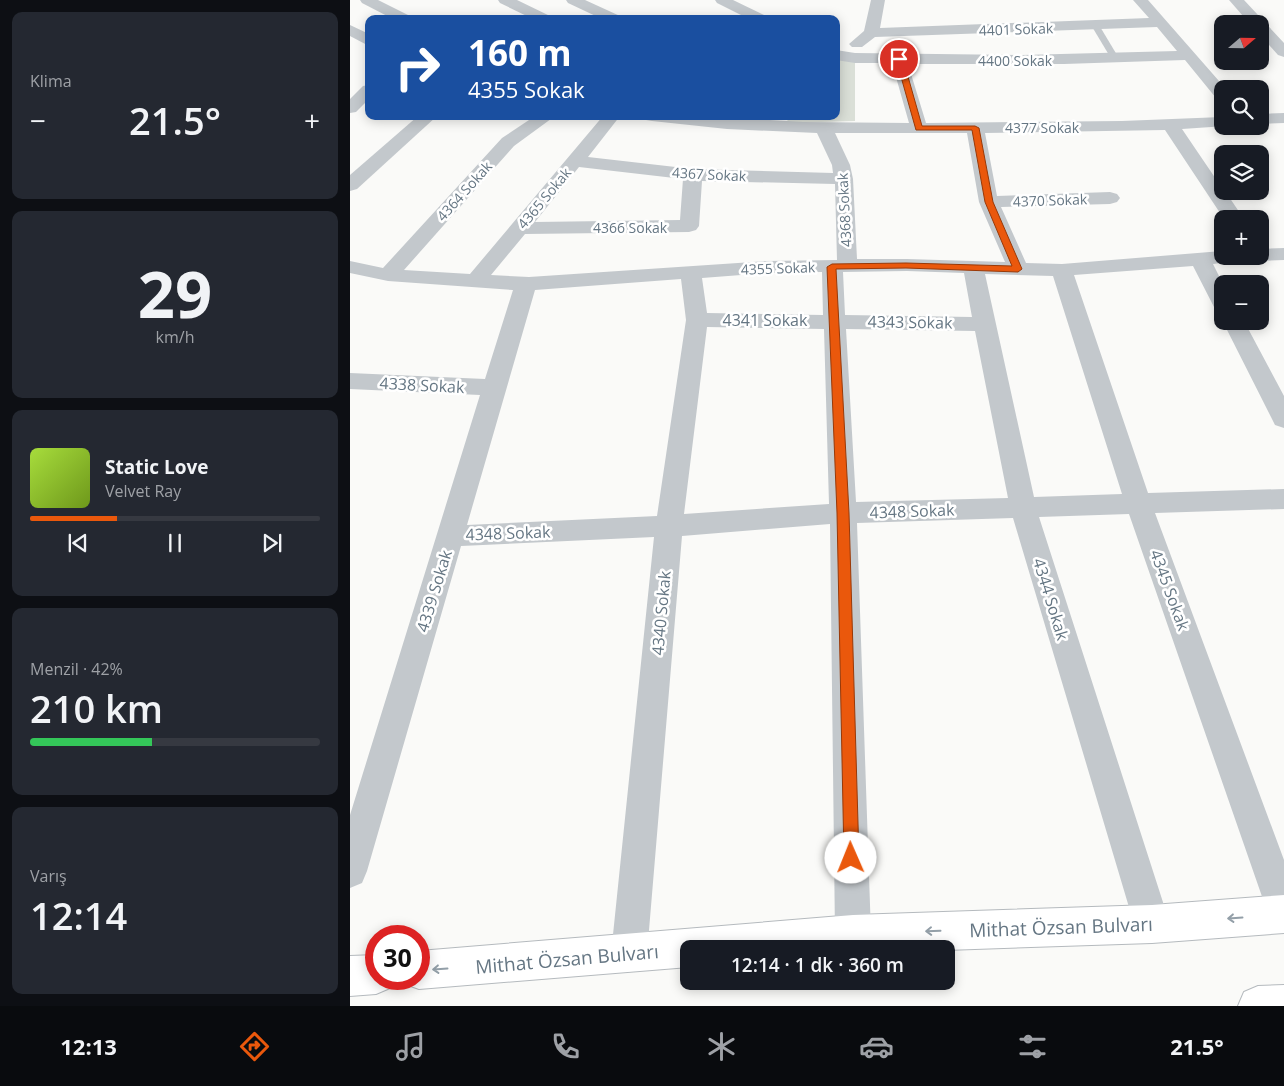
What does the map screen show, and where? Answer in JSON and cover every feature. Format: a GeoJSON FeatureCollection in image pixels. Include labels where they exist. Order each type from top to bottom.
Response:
{"type":"FeatureCollection","features":[{"type":"Feature","properties":{"kind":"main road","name":"Mithat Özsan Bulvarı"},"geometry":{"type":"LineString","coordinates":[[430,969],[853,934],[1152,924],[1284,914]]}},
{"type":"Feature","properties":{"kind":"main road"},"geometry":{"type":"LineString","coordinates":[[350,976],[365,975]]}},
{"type":"Feature","properties":{"kind":"main road"},"geometry":{"type":"LineString","coordinates":[[1258,1006],[1284,1005]]}},
{"type":"Feature","properties":{"kind":"street"},"geometry":{"type":"LineString","coordinates":[[367,0],[397,15]]}},
{"type":"Feature","properties":{"kind":"street"},"geometry":{"type":"LineString","coordinates":[[505,0],[537,15]]}},
{"type":"Feature","properties":{"kind":"street"},"geometry":{"type":"LineString","coordinates":[[573,0],[606,15]]}},
{"type":"Feature","properties":{"kind":"street"},"geometry":{"type":"LineString","coordinates":[[722,0],[753,15]]}},
{"type":"Feature","properties":{"kind":"street"},"geometry":{"type":"LineString","coordinates":[[1140,0],[1214,84]]}},
{"type":"Feature","properties":{"kind":"street"},"geometry":{"type":"LineString","coordinates":[[1236,0],[1250,15]]}},
{"type":"Feature","properties":{"kind":"street"},"geometry":{"type":"LineString","coordinates":[[840,56],[871,33],[875,1]]}},
{"type":"Feature","properties":{"kind":"street","name":"4401 Sokak"},"geometry":{"type":"LineString","coordinates":[[871,33],[1161,22]]}},
{"type":"Feature","properties":{"kind":"street"},"geometry":{"type":"LineString","coordinates":[[350,30],[365,39]]}},
{"type":"Feature","properties":{"kind":"street"},"geometry":{"type":"LineString","coordinates":[[1269,36],[1284,52]]}},
{"type":"Feature","properties":{"kind":"street","name":"4400 Sokak"},"geometry":{"type":"LineString","coordinates":[[840,57],[1006,61],[1116,60],[1190,56]]}},
{"type":"Feature","properties":{"kind":"street"},"geometry":{"type":"LineString","coordinates":[[899,59],[919,128]]}},
{"type":"Feature","properties":{"kind":"street"},"geometry":{"type":"LineString","coordinates":[[350,108],[365,84]]}},
{"type":"Feature","properties":{"kind":"street"},"geometry":{"type":"LineString","coordinates":[[1269,119],[1284,118]]}},
{"type":"Feature","properties":{"kind":"street"},"geometry":{"type":"LineString","coordinates":[[350,185],[423,120]]}},
{"type":"Feature","properties":{"kind":"street","name":"4364 Sokak"},"geometry":{"type":"LineString","coordinates":[[388,275],[508,142],[541,120]]}},
{"type":"Feature","properties":{"kind":"street","name":"4365 Sokak"},"geometry":{"type":"LineString","coordinates":[[476,280],[609,120]]}},
{"type":"Feature","properties":{"kind":"street","name":"4377 Sokak"},"geometry":{"type":"LineString","coordinates":[[679,120],[756,125],[787,122],[824,129],[1171,126],[1214,123]]}},
{"type":"Feature","properties":{"kind":"street"},"geometry":{"type":"LineString","coordinates":[[746,120],[756,125]]}},
{"type":"Feature","properties":{"kind":"street"},"geometry":{"type":"LineString","coordinates":[[1171,126],[1228,210]]}},
{"type":"Feature","properties":{"kind":"street"},"geometry":{"type":"LineString","coordinates":[[975,128],[989,202],[1018,269]]}},
{"type":"Feature","properties":{"kind":"street","name":"4368 Sokak"},"geometry":{"type":"LineString","coordinates":[[824,129],[841,165],[844,179],[840,266],[834,321],[843,513],[853,934]]}},
{"type":"Feature","properties":{"kind":"street","name":"4367 Sokak"},"geometry":{"type":"LineString","coordinates":[[575,162],[693,175],[844,179]]}},
{"type":"Feature","properties":{"kind":"street","name":"4366 Sokak"},"geometry":{"type":"LineString","coordinates":[[520,228],[689,226],[693,175]]}},
{"type":"Feature","properties":{"kind":"street","name":"4370 Sokak"},"geometry":{"type":"LineString","coordinates":[[989,202],[1110,198]]}},
{"type":"Feature","properties":{"kind":"street"},"geometry":{"type":"LineString","coordinates":[[1269,255],[1284,254]]}},
{"type":"Feature","properties":{"kind":"street","name":"4355 Sokak"},"geometry":{"type":"LineString","coordinates":[[350,267],[388,275],[526,283],[766,267],[840,266],[1062,270],[1214,257]]}},
{"type":"Feature","properties":{"kind":"street"},"geometry":{"type":"LineString","coordinates":[[1200,258],[1214,286]]}},
{"type":"Feature","properties":{"kind":"street","name":"4344 Sokak"},"geometry":{"type":"LineString","coordinates":[[973,268],[1023,508],[1152,924]]}},
{"type":"Feature","properties":{"kind":"street","name":"4345 Sokak"},"geometry":{"type":"LineString","coordinates":[[1062,270],[1138,503],[1284,908]]}},
{"type":"Feature","properties":{"kind":"street","name":"4340 Sokak"},"geometry":{"type":"LineString","coordinates":[[629,954],[669,526],[697,320],[691,273]]}},
{"type":"Feature","properties":{"kind":"street","name":"4339 Sokak"},"geometry":{"type":"LineString","coordinates":[[350,871],[526,283]]}},
{"type":"Feature","properties":{"kind":"street","name":"4341 Sokak"},"geometry":{"type":"LineString","coordinates":[[697,320],[834,321]]}},
{"type":"Feature","properties":{"kind":"street","name":"4343 Sokak"},"geometry":{"type":"LineString","coordinates":[[834,321],[985,324]]}},
{"type":"Feature","properties":{"kind":"street"},"geometry":{"type":"LineString","coordinates":[[1238,330],[1284,419]]}},
{"type":"Feature","properties":{"kind":"street","name":"4338 Sokak"},"geometry":{"type":"LineString","coordinates":[[350,381],[495,388]]}},
{"type":"Feature","properties":{"kind":"street","name":"4348 Sokak"},"geometry":{"type":"LineString","coordinates":[[450,536],[669,526],[843,513],[1284,499]]}},
{"type":"Feature","properties":{"kind":"lane"},"geometry":{"type":"LineString","coordinates":[[1095,26],[1116,60]]}},
{"type":"Feature","properties":{"kind":"shaded area"},"geometry":{"type":"Polygon","coordinates":[[[840,59],[855,61],[855,121],[786,123],[788,120],[840,120],[840,59]]]}},
{"type":"Feature","properties":{"kind":"route"},"geometry":{"type":"LineString","coordinates":[[851,858],[843,513],[832,267],[906,266],[1018,269],[989,202],[975,128],[919,128],[899,59]]}}]}
